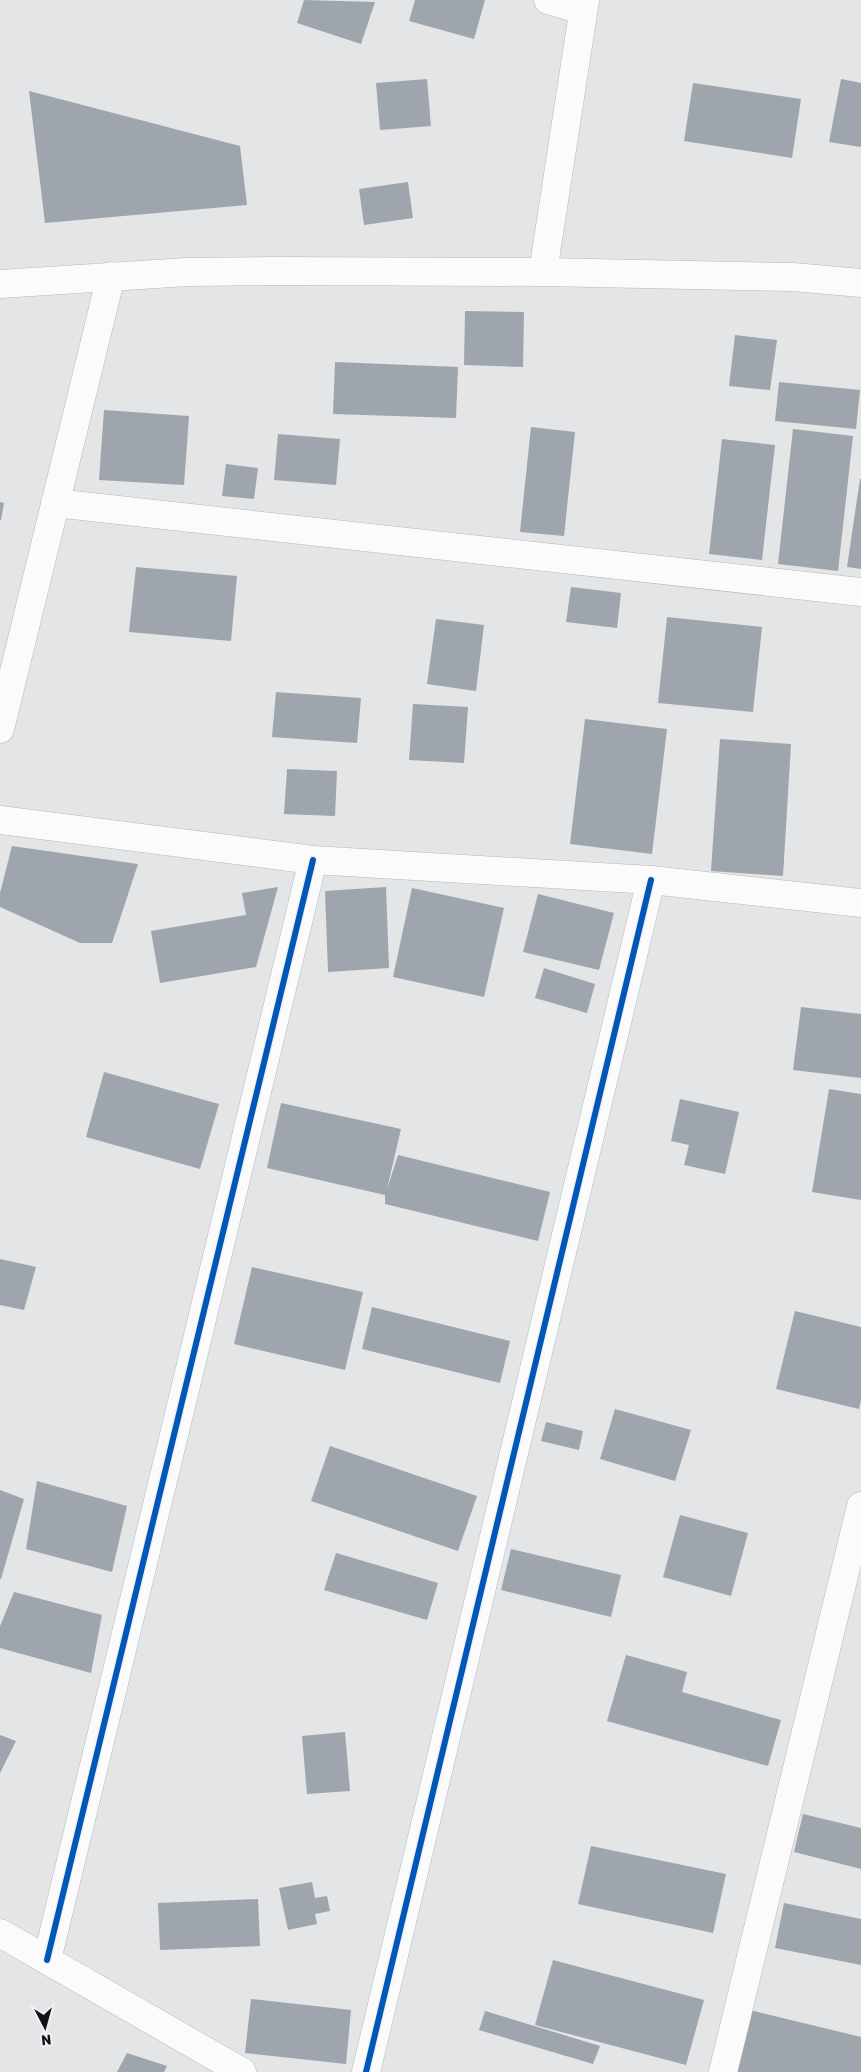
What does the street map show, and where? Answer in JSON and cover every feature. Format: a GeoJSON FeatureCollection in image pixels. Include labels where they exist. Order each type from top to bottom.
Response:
{"type":"FeatureCollection","features":[{"type":"Feature","properties":{"kind":"street"},"geometry":{"type":"LineString","coordinates":[[544,272],[584,5],[548,0]]}},
{"type":"Feature","properties":{"kind":"street"},"geometry":{"type":"LineString","coordinates":[[0,284],[197,272],[544,272],[793,278],[861,284]]}},
{"type":"Feature","properties":{"kind":"street"},"geometry":{"type":"LineString","coordinates":[[0,729],[111,276]]}},
{"type":"Feature","properties":{"kind":"street"},"geometry":{"type":"LineString","coordinates":[[56,503],[861,592]]}},
{"type":"Feature","properties":{"kind":"street"},"geometry":{"type":"LineString","coordinates":[[0,820],[313,860],[651,880],[861,903]]}},
{"type":"Feature","properties":{"kind":"street"},"geometry":{"type":"LineString","coordinates":[[47,1960],[313,860]]}},
{"type":"Feature","properties":{"kind":"street"},"geometry":{"type":"LineString","coordinates":[[366,2072],[651,880]]}},
{"type":"Feature","properties":{"kind":"street"},"geometry":{"type":"LineString","coordinates":[[723,2072],[861,1506]]}},
{"type":"Feature","properties":{"kind":"street"},"geometry":{"type":"LineString","coordinates":[[0,1934],[242,2072]]}},
{"type":"Feature","properties":{"kind":"building"},"geometry":{"type":"Polygon","coordinates":[[[304,0],[375,2],[361,44],[297,23],[304,0]]]}},
{"type":"Feature","properties":{"kind":"building"},"geometry":{"type":"Polygon","coordinates":[[[415,0],[485,0],[474,39],[409,21],[415,0]]]}},
{"type":"Feature","properties":{"kind":"building"},"geometry":{"type":"Polygon","coordinates":[[[427,79],[431,126],[380,130],[376,83],[427,79]]]}},
{"type":"Feature","properties":{"kind":"building"},"geometry":{"type":"Polygon","coordinates":[[[841,79],[861,83],[861,147],[829,142],[841,79]]]}},
{"type":"Feature","properties":{"kind":"building"},"geometry":{"type":"Polygon","coordinates":[[[693,83],[801,99],[792,158],[684,141],[693,83]]]}},
{"type":"Feature","properties":{"kind":"building"},"geometry":{"type":"Polygon","coordinates":[[[29,91],[240,146],[247,205],[45,223],[29,91]]]}},
{"type":"Feature","properties":{"kind":"building"},"geometry":{"type":"Polygon","coordinates":[[[408,182],[413,218],[364,225],[359,189],[408,182]]]}},
{"type":"Feature","properties":{"kind":"building"},"geometry":{"type":"Polygon","coordinates":[[[465,311],[524,312],[523,367],[464,365],[465,311]]]}},
{"type":"Feature","properties":{"kind":"building"},"geometry":{"type":"Polygon","coordinates":[[[735,335],[777,340],[770,390],[729,386],[735,335]]]}},
{"type":"Feature","properties":{"kind":"building"},"geometry":{"type":"Polygon","coordinates":[[[335,362],[458,367],[456,418],[333,414],[335,362]]]}},
{"type":"Feature","properties":{"kind":"building"},"geometry":{"type":"Polygon","coordinates":[[[779,382],[860,390],[856,429],[775,421],[779,382]]]}},
{"type":"Feature","properties":{"kind":"building"},"geometry":{"type":"Polygon","coordinates":[[[104,410],[189,416],[184,485],[99,480],[104,410]]]}},
{"type":"Feature","properties":{"kind":"building"},"geometry":{"type":"Polygon","coordinates":[[[531,427],[575,432],[564,536],[520,532],[531,427]]]}},
{"type":"Feature","properties":{"kind":"building"},"geometry":{"type":"Polygon","coordinates":[[[793,429],[853,436],[838,571],[778,564],[793,429]]]}},
{"type":"Feature","properties":{"kind":"building"},"geometry":{"type":"Polygon","coordinates":[[[278,434],[340,439],[336,485],[274,480],[278,434]]]}},
{"type":"Feature","properties":{"kind":"building"},"geometry":{"type":"Polygon","coordinates":[[[722,439],[775,445],[762,560],[709,554],[722,439]]]}},
{"type":"Feature","properties":{"kind":"building"},"geometry":{"type":"Polygon","coordinates":[[[226,464],[258,468],[254,499],[222,496],[226,464]]]}},
{"type":"Feature","properties":{"kind":"building"},"geometry":{"type":"Polygon","coordinates":[[[861,479],[861,569],[847,567],[861,479]]]}},
{"type":"Feature","properties":{"kind":"building"},"geometry":{"type":"Polygon","coordinates":[[[0,502],[4,503],[1,520],[0,520],[0,502]]]}},
{"type":"Feature","properties":{"kind":"building"},"geometry":{"type":"Polygon","coordinates":[[[136,567],[237,576],[231,641],[129,632],[136,567]]]}},
{"type":"Feature","properties":{"kind":"building"},"geometry":{"type":"Polygon","coordinates":[[[571,587],[621,593],[617,628],[566,622],[571,587]]]}},
{"type":"Feature","properties":{"kind":"building"},"geometry":{"type":"Polygon","coordinates":[[[667,617],[762,627],[753,712],[658,703],[667,617]]]}},
{"type":"Feature","properties":{"kind":"building"},"geometry":{"type":"Polygon","coordinates":[[[436,619],[484,625],[476,691],[427,684],[436,619]]]}},
{"type":"Feature","properties":{"kind":"building"},"geometry":{"type":"Polygon","coordinates":[[[276,692],[361,698],[357,743],[272,737],[276,692]]]}},
{"type":"Feature","properties":{"kind":"building"},"geometry":{"type":"Polygon","coordinates":[[[413,704],[468,707],[464,763],[409,760],[413,704]]]}},
{"type":"Feature","properties":{"kind":"building"},"geometry":{"type":"Polygon","coordinates":[[[585,719],[667,729],[652,854],[570,844],[585,719]]]}},
{"type":"Feature","properties":{"kind":"building"},"geometry":{"type":"Polygon","coordinates":[[[720,739],[791,744],[783,876],[711,871],[720,739]]]}},
{"type":"Feature","properties":{"kind":"building"},"geometry":{"type":"Polygon","coordinates":[[[287,769],[337,771],[335,816],[284,814],[287,769]]]}},
{"type":"Feature","properties":{"kind":"building"},"geometry":{"type":"Polygon","coordinates":[[[12,846],[138,864],[112,943],[80,943],[0,907],[0,893],[12,846]]]}},
{"type":"Feature","properties":{"kind":"building"},"geometry":{"type":"Polygon","coordinates":[[[278,887],[256,967],[160,983],[151,931],[246,915],[242,893],[278,887]]]}},
{"type":"Feature","properties":{"kind":"building"},"geometry":{"type":"Polygon","coordinates":[[[386,887],[389,968],[328,972],[325,891],[386,887]]]}},
{"type":"Feature","properties":{"kind":"building"},"geometry":{"type":"Polygon","coordinates":[[[412,888],[504,908],[484,997],[393,977],[412,888]]]}},
{"type":"Feature","properties":{"kind":"building"},"geometry":{"type":"Polygon","coordinates":[[[538,894],[614,913],[599,970],[523,952],[538,894]]]}},
{"type":"Feature","properties":{"kind":"building"},"geometry":{"type":"Polygon","coordinates":[[[544,968],[595,984],[587,1013],[535,998],[544,968]]]}},
{"type":"Feature","properties":{"kind":"building"},"geometry":{"type":"Polygon","coordinates":[[[801,1007],[861,1014],[861,1078],[793,1070],[801,1007]]]}},
{"type":"Feature","properties":{"kind":"building"},"geometry":{"type":"Polygon","coordinates":[[[104,1072],[219,1104],[200,1169],[86,1137],[104,1072]]]}},
{"type":"Feature","properties":{"kind":"building"},"geometry":{"type":"Polygon","coordinates":[[[829,1089],[861,1094],[861,1200],[812,1192],[829,1089]]]}},
{"type":"Feature","properties":{"kind":"building"},"geometry":{"type":"Polygon","coordinates":[[[680,1099],[739,1112],[725,1174],[684,1165],[689,1145],[671,1141],[680,1099]]]}},
{"type":"Feature","properties":{"kind":"building"},"geometry":{"type":"Polygon","coordinates":[[[281,1103],[401,1129],[387,1189],[398,1155],[550,1192],[538,1241],[385,1204],[385,1195],[267,1168],[281,1103]]]}},
{"type":"Feature","properties":{"kind":"building"},"geometry":{"type":"Polygon","coordinates":[[[0,1259],[36,1267],[24,1310],[0,1305],[0,1259]]]}},
{"type":"Feature","properties":{"kind":"building"},"geometry":{"type":"Polygon","coordinates":[[[252,1267],[363,1292],[345,1370],[234,1344],[252,1267]]]}},
{"type":"Feature","properties":{"kind":"building"},"geometry":{"type":"Polygon","coordinates":[[[372,1307],[510,1341],[500,1383],[362,1349],[372,1307]]]}},
{"type":"Feature","properties":{"kind":"building"},"geometry":{"type":"Polygon","coordinates":[[[795,1311],[861,1327],[861,1400],[859,1409],[776,1389],[795,1311]]]}},
{"type":"Feature","properties":{"kind":"building"},"geometry":{"type":"Polygon","coordinates":[[[615,1409],[691,1430],[675,1481],[600,1459],[615,1409]]]}},
{"type":"Feature","properties":{"kind":"building"},"geometry":{"type":"Polygon","coordinates":[[[546,1422],[583,1431],[579,1450],[541,1441],[546,1422]]]}},
{"type":"Feature","properties":{"kind":"building"},"geometry":{"type":"Polygon","coordinates":[[[330,1446],[477,1496],[458,1551],[311,1501],[330,1446]]]}},
{"type":"Feature","properties":{"kind":"building"},"geometry":{"type":"Polygon","coordinates":[[[37,1481],[127,1506],[112,1572],[26,1549],[37,1481]]]}},
{"type":"Feature","properties":{"kind":"building"},"geometry":{"type":"Polygon","coordinates":[[[0,1490],[24,1499],[1,1579],[0,1579],[0,1490]]]}},
{"type":"Feature","properties":{"kind":"building"},"geometry":{"type":"Polygon","coordinates":[[[680,1515],[748,1533],[731,1596],[663,1577],[680,1515]]]}},
{"type":"Feature","properties":{"kind":"building"},"geometry":{"type":"Polygon","coordinates":[[[511,1549],[621,1575],[611,1617],[501,1590],[511,1549]]]}},
{"type":"Feature","properties":{"kind":"building"},"geometry":{"type":"Polygon","coordinates":[[[336,1553],[438,1583],[427,1620],[324,1590],[336,1553]]]}},
{"type":"Feature","properties":{"kind":"building"},"geometry":{"type":"Polygon","coordinates":[[[14,1592],[102,1615],[91,1673],[0,1648],[0,1626],[14,1592]]]}},
{"type":"Feature","properties":{"kind":"building"},"geometry":{"type":"Polygon","coordinates":[[[626,1655],[687,1672],[682,1692],[781,1720],[768,1766],[607,1721],[626,1655]]]}},
{"type":"Feature","properties":{"kind":"building"},"geometry":{"type":"Polygon","coordinates":[[[345,1732],[350,1791],[307,1794],[302,1736],[345,1732]]]}},
{"type":"Feature","properties":{"kind":"building"},"geometry":{"type":"Polygon","coordinates":[[[0,1735],[16,1741],[0,1773],[0,1735]]]}},
{"type":"Feature","properties":{"kind":"building"},"geometry":{"type":"Polygon","coordinates":[[[803,1814],[861,1828],[861,1869],[794,1852],[803,1814]]]}},
{"type":"Feature","properties":{"kind":"building"},"geometry":{"type":"Polygon","coordinates":[[[591,1846],[726,1874],[713,1933],[578,1904],[591,1846]]]}},
{"type":"Feature","properties":{"kind":"building"},"geometry":{"type":"Polygon","coordinates":[[[312,1882],[315,1898],[327,1896],[330,1911],[315,1914],[317,1924],[288,1930],[279,1888],[312,1882]]]}},
{"type":"Feature","properties":{"kind":"building"},"geometry":{"type":"Polygon","coordinates":[[[258,1899],[260,1946],[160,1950],[158,1903],[258,1899]]]}},
{"type":"Feature","properties":{"kind":"building"},"geometry":{"type":"Polygon","coordinates":[[[784,1903],[861,1919],[861,1965],[775,1948],[784,1903]]]}},
{"type":"Feature","properties":{"kind":"building"},"geometry":{"type":"Polygon","coordinates":[[[553,1960],[704,2000],[686,2065],[535,2025],[553,1960]]]}},
{"type":"Feature","properties":{"kind":"building"},"geometry":{"type":"Polygon","coordinates":[[[251,1999],[351,2010],[346,2064],[245,2053],[251,1999]]]}},
{"type":"Feature","properties":{"kind":"building"},"geometry":{"type":"Polygon","coordinates":[[[746,2009],[861,2037],[861,2072],[730,2072],[746,2009]]]}},
{"type":"Feature","properties":{"kind":"building"},"geometry":{"type":"Polygon","coordinates":[[[485,2011],[600,2046],[593,2064],[479,2030],[485,2011]]]}},
{"type":"Feature","properties":{"kind":"building"},"geometry":{"type":"Polygon","coordinates":[[[127,2053],[167,2066],[164,2072],[117,2072],[127,2053]]]}},
{"type":"Feature","properties":{"kind":"cycle path"},"geometry":{"type":"LineString","coordinates":[[47,1960],[313,860]]}},
{"type":"Feature","properties":{"kind":"cycle path"},"geometry":{"type":"LineString","coordinates":[[366,2072],[651,880]]}}]}
